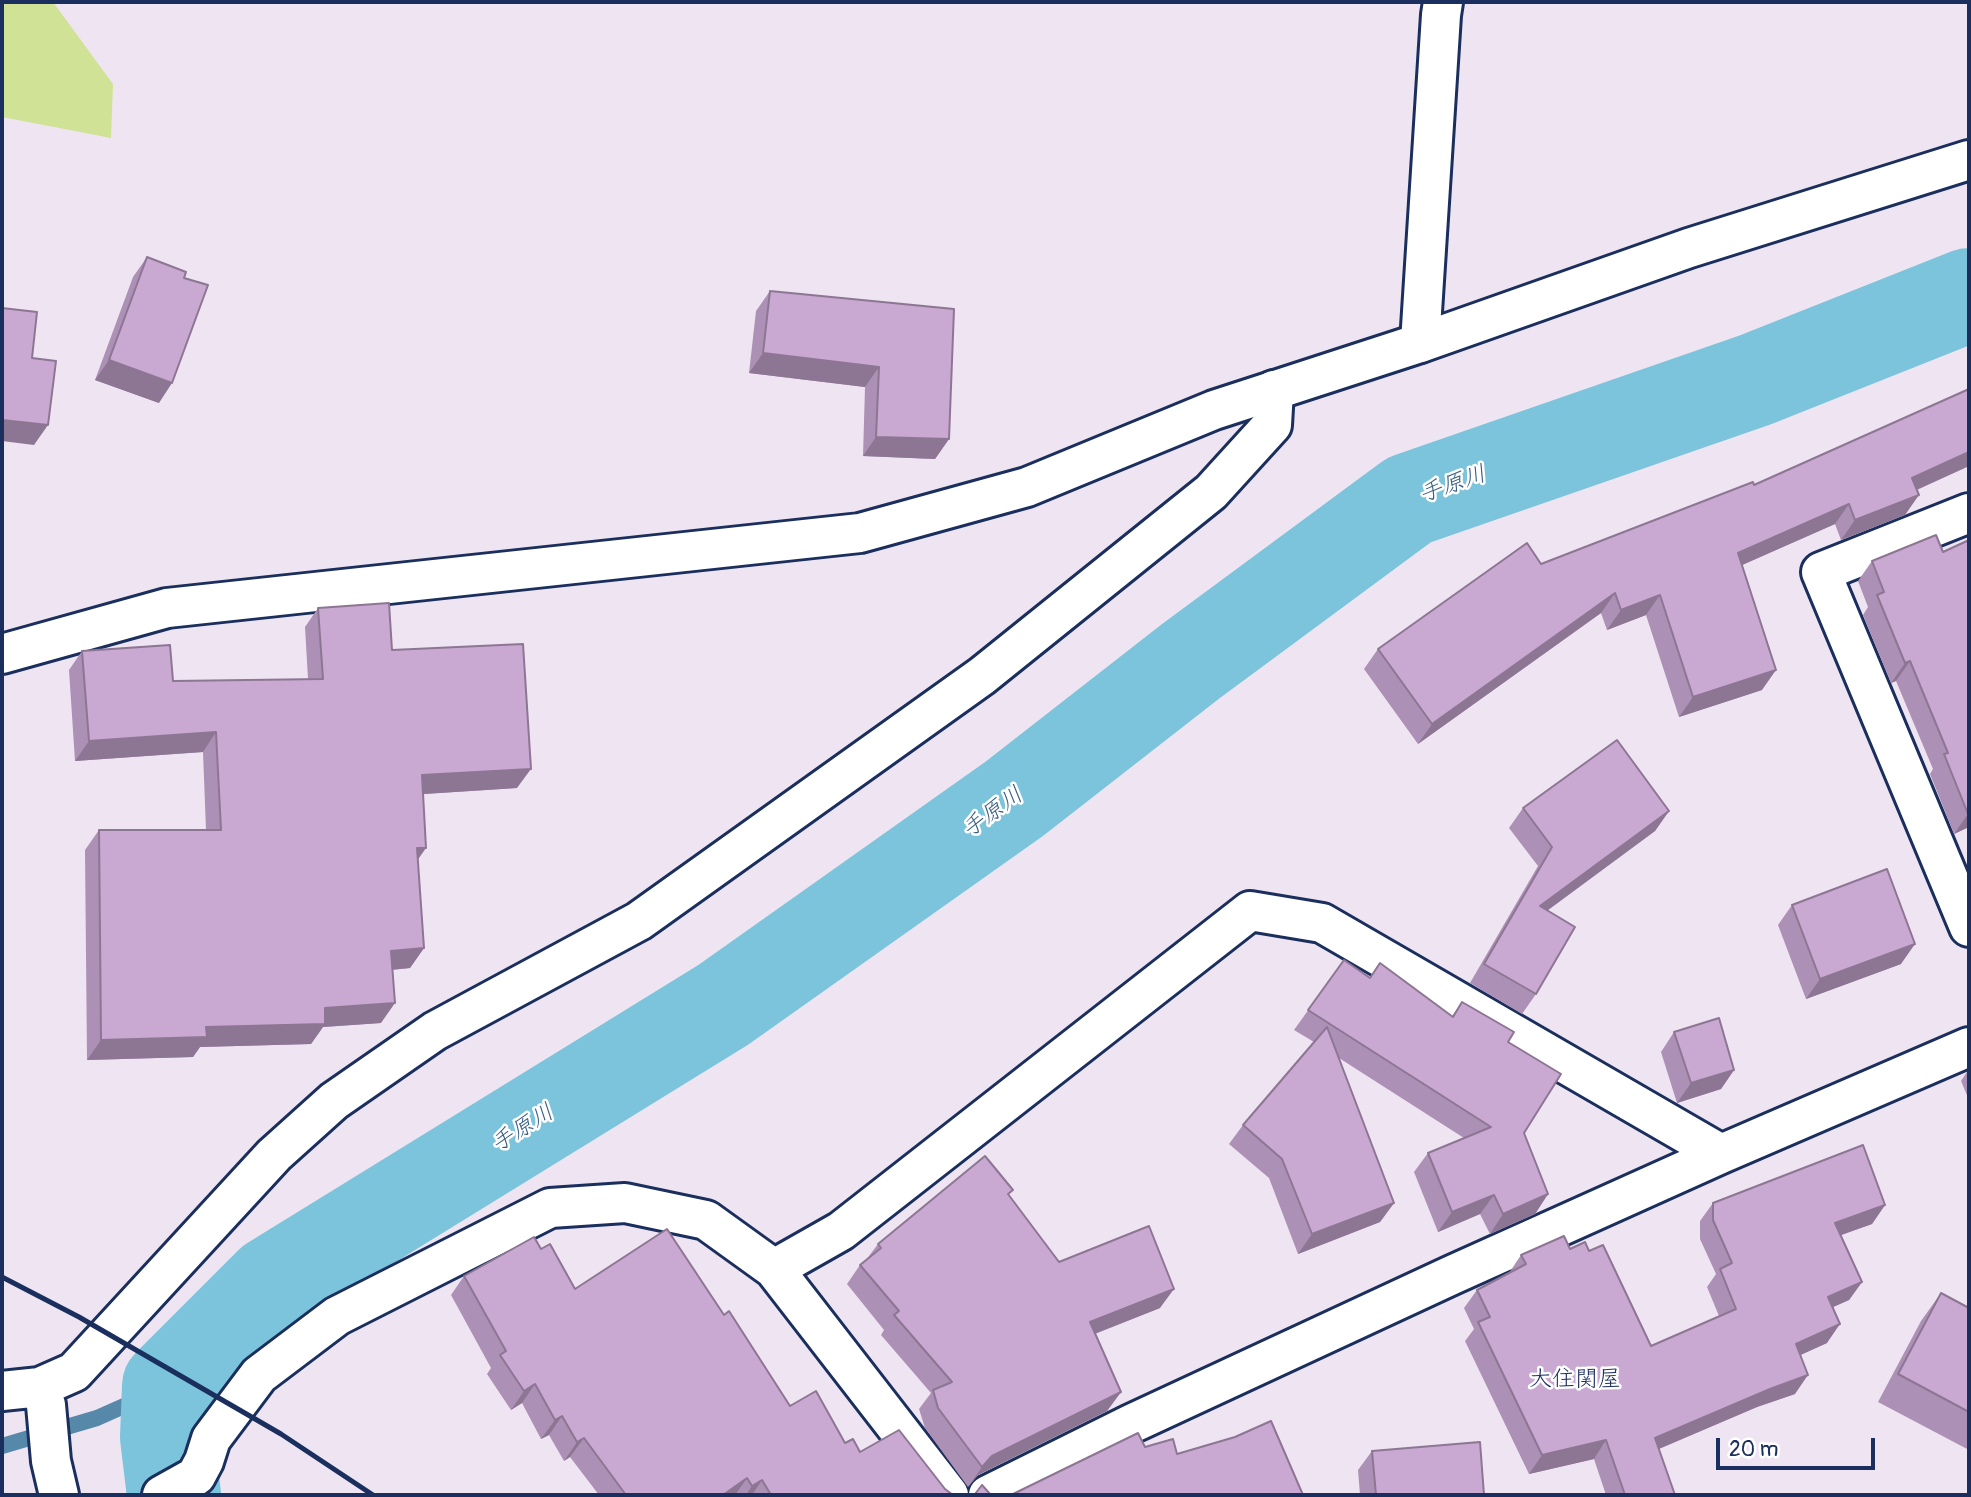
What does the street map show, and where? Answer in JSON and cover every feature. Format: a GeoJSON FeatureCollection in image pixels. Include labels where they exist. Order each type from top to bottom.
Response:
{"type":"FeatureCollection","features":[{"type":"Feature","properties":{"kind":"street"},"geometry":{"type":"LineString","coordinates":[[1420,343],[1443,2]]}},
{"type":"Feature","properties":{"kind":"street"},"geometry":{"type":"LineString","coordinates":[[2,654],[167,608],[860,533],[1027,487],[1214,410],[1420,343],[1689,248],[1969,160]]}},
{"type":"Feature","properties":{"kind":"street"},"geometry":{"type":"LineString","coordinates":[[2,1391],[43,1396],[74,1372],[274,1155],[334,1101],[435,1031],[639,921],[982,676],[1211,492],[1272,425],[1274,390]]}},
{"type":"Feature","properties":{"kind":"street"},"geometry":{"type":"LineString","coordinates":[[1969,513],[1821,572],[1969,927]]}},
{"type":"Feature","properties":{"kind":"street"},"geometry":{"type":"LineString","coordinates":[[774,1269],[842,1231],[1250,911],[1322,923],[1721,1154]]}},
{"type":"Feature","properties":{"kind":"street"},"geometry":{"type":"LineString","coordinates":[[988,1495],[1168,1406],[1452,1275],[1721,1154],[1969,1047]]}},
{"type":"Feature","properties":{"kind":"street"},"geometry":{"type":"LineString","coordinates":[[162,1495],[196,1476],[211,1439],[259,1375],[337,1316],[550,1208],[625,1203],[706,1220],[774,1269],[949,1495]]}},
{"type":"Feature","properties":{"kind":"street"},"geometry":{"type":"LineString","coordinates":[[43,1396],[55,1478]]}},
{"type":"Feature","properties":{"kind":"green space"},"geometry":{"type":"Polygon","coordinates":[[[2,2],[53,2],[113,84],[111,138],[2,117],[2,2]]]}},
{"type":"Feature","properties":{"kind":"building"},"geometry":{"type":"Polygon","coordinates":[[[147,257],[186,272],[184,278],[208,285],[172,383],[109,360],[147,257]]]}},
{"type":"Feature","properties":{"kind":"building"},"geometry":{"type":"Polygon","coordinates":[[[770,291],[954,309],[949,439],[876,437],[879,367],[763,353],[770,291]]]}},
{"type":"Feature","properties":{"kind":"building"},"geometry":{"type":"Polygon","coordinates":[[[2,308],[37,312],[32,358],[56,361],[48,425],[2,420],[2,308]]]}},
{"type":"Feature","properties":{"kind":"building"},"geometry":{"type":"Polygon","coordinates":[[[1969,389],[1969,452],[1912,478],[1919,495],[1855,520],[1849,504],[1738,553],[1776,670],[1693,697],[1660,595],[1621,610],[1615,593],[1432,724],[1378,649],[1527,543],[1541,564],[1753,482],[1754,485],[1969,389]]]}},
{"type":"Feature","properties":{"kind":"building"},"geometry":{"type":"Polygon","coordinates":[[[1936,535],[1943,552],[1969,540],[1969,814],[1944,754],[1948,753],[1910,661],[1905,663],[1877,595],[1884,592],[1872,561],[1936,535]]]}},
{"type":"Feature","properties":{"kind":"building"},"geometry":{"type":"Polygon","coordinates":[[[389,603],[392,650],[523,644],[531,769],[422,775],[426,848],[417,848],[424,948],[391,951],[395,1003],[325,1008],[325,1024],[206,1027],[207,1037],[101,1040],[99,830],[221,830],[216,732],[89,741],[82,651],[170,645],[173,681],[323,679],[318,608],[389,603]]]}},
{"type":"Feature","properties":{"kind":"building"},"geometry":{"type":"Polygon","coordinates":[[[1617,740],[1669,811],[1540,906],[1575,927],[1536,994],[1484,964],[1552,847],[1523,808],[1617,740]]]}},
{"type":"Feature","properties":{"kind":"building"},"geometry":{"type":"Polygon","coordinates":[[[1887,869],[1915,944],[1820,979],[1792,905],[1887,869]]]}},
{"type":"Feature","properties":{"kind":"building"},"geometry":{"type":"Polygon","coordinates":[[[1344,960],[1370,978],[1380,963],[1453,1017],[1462,1002],[1514,1032],[1508,1042],[1561,1074],[1524,1133],[1548,1194],[1503,1214],[1494,1195],[1452,1212],[1428,1153],[1491,1127],[1308,1010],[1344,960]]]}},
{"type":"Feature","properties":{"kind":"building"},"geometry":{"type":"Polygon","coordinates":[[[1719,1018],[1734,1070],[1691,1083],[1674,1032],[1719,1018]]]}},
{"type":"Feature","properties":{"kind":"building"},"geometry":{"type":"Polygon","coordinates":[[[1327,1027],[1394,1203],[1312,1234],[1282,1159],[1243,1125],[1327,1027]]]}},
{"type":"Feature","properties":{"kind":"building"},"geometry":{"type":"Polygon","coordinates":[[[1863,1145],[1885,1205],[1835,1223],[1862,1282],[1828,1297],[1840,1324],[1796,1344],[1808,1375],[1655,1438],[1675,1495],[1625,1495],[1606,1440],[1542,1455],[1478,1322],[1490,1317],[1477,1290],[1526,1264],[1521,1255],[1564,1236],[1570,1249],[1585,1242],[1589,1251],[1603,1245],[1651,1346],[1736,1309],[1720,1269],[1732,1263],[1713,1220],[1713,1203],[1863,1145]]]}},
{"type":"Feature","properties":{"kind":"building"},"geometry":{"type":"Polygon","coordinates":[[[985,1156],[1013,1190],[1008,1194],[1059,1262],[1149,1226],[1174,1289],[1090,1322],[1121,1392],[992,1456],[982,1467],[938,1408],[933,1390],[952,1382],[894,1315],[899,1311],[860,1265],[881,1248],[878,1244],[985,1156]]]}},
{"type":"Feature","properties":{"kind":"building"},"geometry":{"type":"Polygon","coordinates":[[[667,1229],[724,1315],[729,1311],[790,1406],[816,1391],[845,1443],[853,1439],[860,1452],[899,1430],[945,1489],[953,1495],[771,1495],[762,1480],[752,1486],[747,1478],[723,1495],[626,1495],[584,1438],[577,1442],[562,1416],[555,1420],[535,1384],[524,1391],[500,1355],[506,1351],[464,1276],[534,1237],[541,1249],[550,1244],[575,1289],[667,1229]]]}},
{"type":"Feature","properties":{"kind":"building"},"geometry":{"type":"Polygon","coordinates":[[[1941,1293],[1969,1308],[1969,1412],[1898,1374],[1941,1293]]]}},
{"type":"Feature","properties":{"kind":"building"},"geometry":{"type":"Polygon","coordinates":[[[1271,1421],[1303,1495],[1011,1495],[1138,1433],[1145,1447],[1173,1439],[1177,1454],[1235,1437],[1271,1421]]]}},
{"type":"Feature","properties":{"kind":"building"},"geometry":{"type":"Polygon","coordinates":[[[1480,1442],[1484,1495],[1376,1495],[1372,1451],[1480,1442]]]}},
{"type":"Feature","properties":{"kind":"building"},"geometry":{"type":"Polygon","coordinates":[[[982,1485],[992,1495],[971,1495],[975,1494],[982,1485]]]}},
{"type":"Feature","properties":{"kind":"waterway","name":"手原川"},"geometry":{"type":"LineString","coordinates":[[174,1495],[167,1437],[169,1386],[272,1283],[723,1005],[1014,799],[1191,661],[1409,500],[1755,380],[1969,295]]}},
{"type":"Feature","properties":{"kind":"waterway"},"geometry":{"type":"LineString","coordinates":[[2,1446],[97,1418],[169,1386]]}},
{"type":"Feature","properties":{"kind":"railway"},"geometry":{"type":"LineString","coordinates":[[2,1277],[79,1317],[281,1434],[373,1495]]}},
{"type":"Feature","properties":{"kind":"district","name":"大住関屋"},"geometry":{"type":"Point","coordinates":[1575,1380]}}]}
